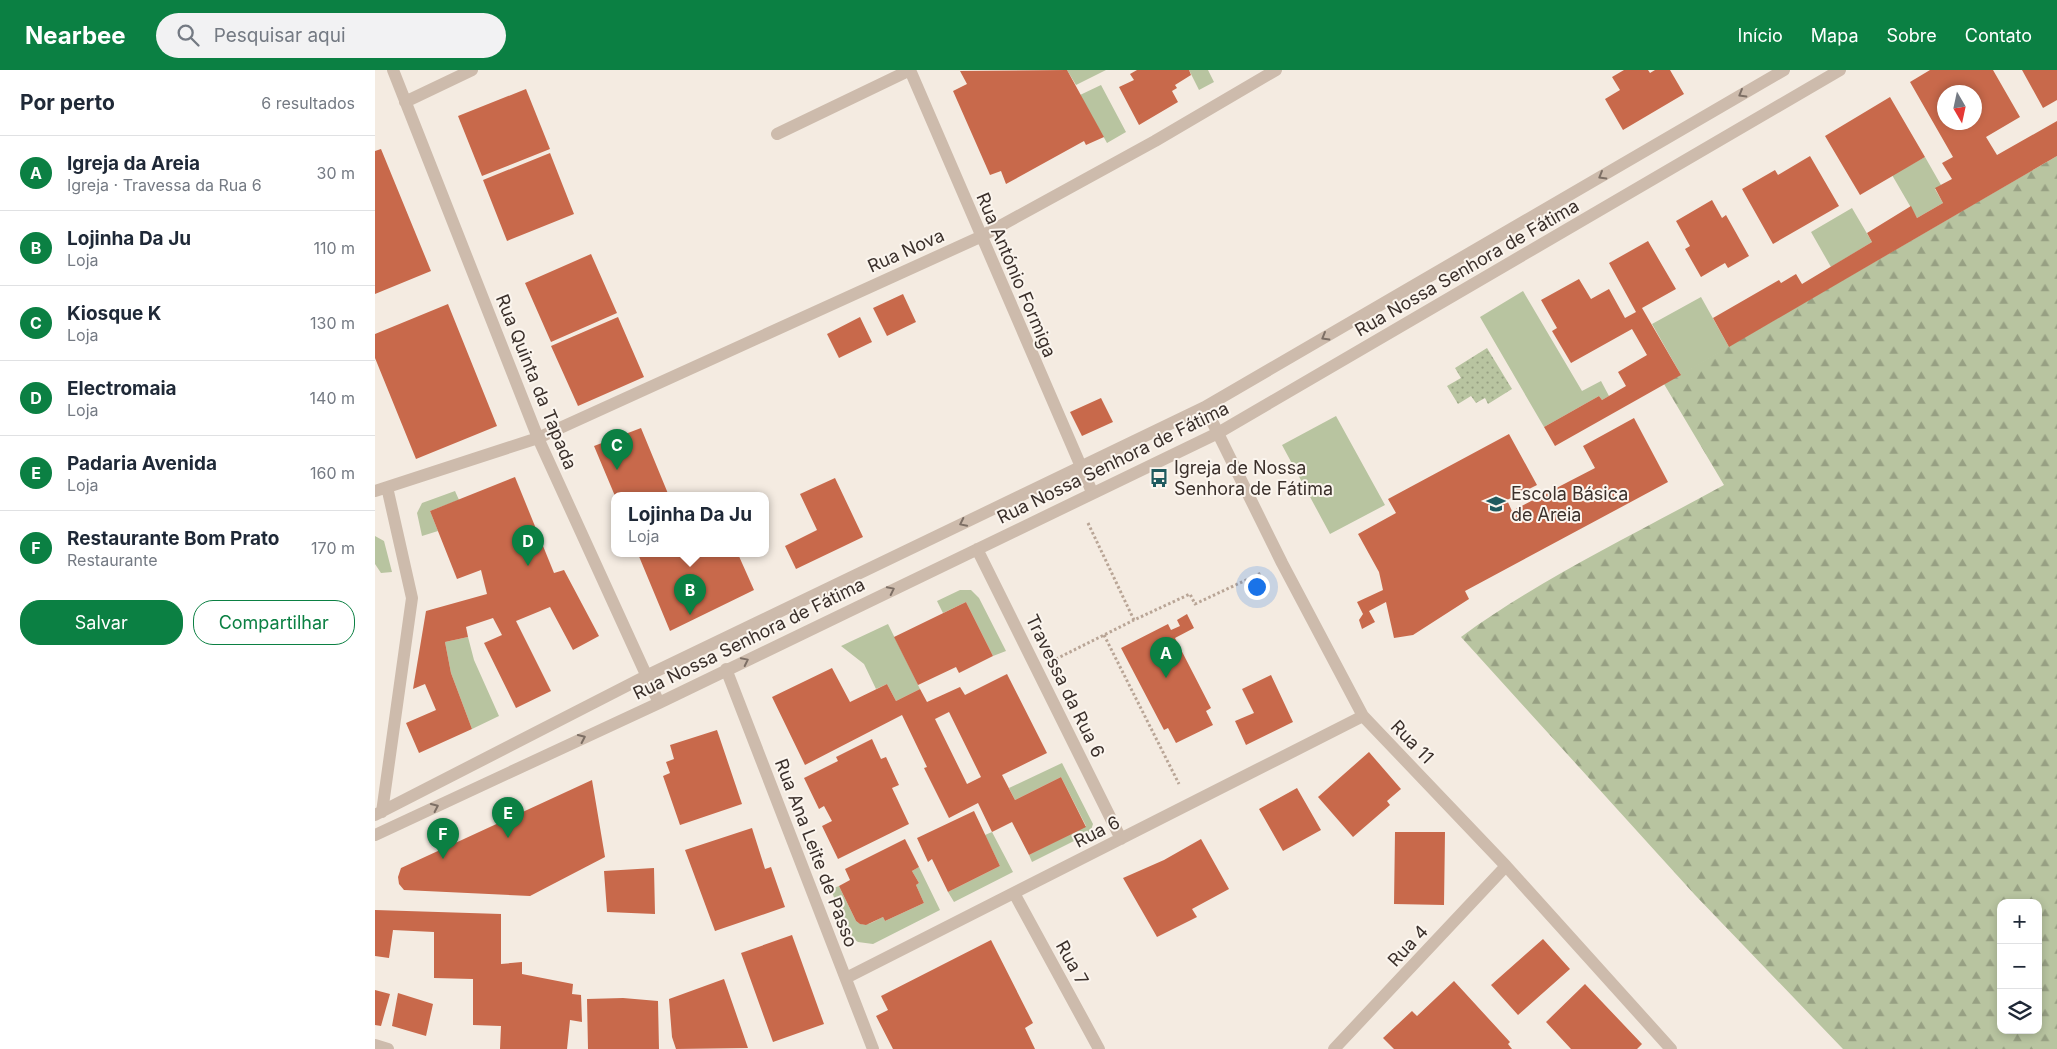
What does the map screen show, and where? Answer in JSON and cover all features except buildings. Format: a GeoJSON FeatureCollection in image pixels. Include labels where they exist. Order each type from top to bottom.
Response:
{"type":"FeatureCollection","features":[{"type":"Feature","properties":{"kind":"street","name":"Rua Quinta da Tapada"},"geometry":{"type":"LineString","coordinates":[[393,70],[538,438],[659,703]]}},
{"type":"Feature","properties":{"kind":"street"},"geometry":{"type":"LineString","coordinates":[[405,102],[472,70]]}},
{"type":"Feature","properties":{"kind":"street"},"geometry":{"type":"LineString","coordinates":[[777,134],[910,70]]}},
{"type":"Feature","properties":{"kind":"street","name":"Rua António Formiga"},"geometry":{"type":"LineString","coordinates":[[910,70],[980,237],[1092,492]]}},
{"type":"Feature","properties":{"kind":"street","name":"Rua Nova"},"geometry":{"type":"LineString","coordinates":[[381,489],[538,438],[980,237],[1155,141],[1276,70]]}},
{"type":"Feature","properties":{"kind":"street","name":"Rua Nossa Senhora de Fátima"},"geometry":{"type":"LineString","coordinates":[[378,814],[646,676],[1080,465],[1205,407],[1784,70]]}},
{"type":"Feature","properties":{"kind":"street","name":"Rua Nossa Senhora de Fátima"},"geometry":{"type":"LineString","coordinates":[[375,835],[659,703],[1092,492],[1218,433],[1840,70]]}},
{"type":"Feature","properties":{"kind":"street","name":"Rua 11"},"geometry":{"type":"LineString","coordinates":[[1205,407],[1282,563],[1363,716],[1506,866],[1671,1049]]}},
{"type":"Feature","properties":{"kind":"street"},"geometry":{"type":"LineString","coordinates":[[378,814],[412,598],[381,489]]}},
{"type":"Feature","properties":{"kind":"street","name":"Travessa da Rua 6"},"geometry":{"type":"LineString","coordinates":[[977,548],[1121,838]]}},
{"type":"Feature","properties":{"kind":"street","name":"Rua Ana Leite de Passo"},"geometry":{"type":"LineString","coordinates":[[726,669],[846,978],[870,1048]]}},
{"type":"Feature","properties":{"kind":"street","name":"Rua 6"},"geometry":{"type":"LineString","coordinates":[[846,978],[1363,716]]}},
{"type":"Feature","properties":{"kind":"street","name":"Rua 4"},"geometry":{"type":"LineString","coordinates":[[1341,1047],[1506,866]]}},
{"type":"Feature","properties":{"kind":"street","name":"Rua 7"},"geometry":{"type":"LineString","coordinates":[[1014,894],[1099,1049]]}},
{"type":"Feature","properties":{"kind":"street"},"geometry":{"type":"LineString","coordinates":[[375,1046],[388,1049]]}},
{"type":"Feature","properties":{"kind":"path"},"geometry":{"type":"LineString","coordinates":[[1056,511],[1064,531],[1087,522],[1134,620]]}},
{"type":"Feature","properties":{"kind":"path"},"geometry":{"type":"LineString","coordinates":[[1036,669],[1190,594],[1195,604],[1282,563]]}},
{"type":"Feature","properties":{"kind":"path"},"geometry":{"type":"LineString","coordinates":[[1104,635],[1189,804]]}},
{"type":"Feature","properties":{"kind":"green space"},"geometry":{"type":"Polygon","coordinates":[[[1067,70],[1106,70],[1076,85],[1067,70]]]}},
{"type":"Feature","properties":{"kind":"green space"},"geometry":{"type":"Polygon","coordinates":[[[1189,70],[1208,70],[1214,82],[1199,90],[1189,70]]]}},
{"type":"Feature","properties":{"kind":"green space"},"geometry":{"type":"Polygon","coordinates":[[[1101,85],[1126,132],[1107,143],[1080,95],[1101,85]]]}},
{"type":"Feature","properties":{"kind":"green space"},"geometry":{"type":"Polygon","coordinates":[[[2057,156],[2057,1049],[1843,1049],[1695,895],[1461,637],[1556,576],[1724,485],[1664,384],[2057,156]]]}},
{"type":"Feature","properties":{"kind":"green space"},"geometry":{"type":"Polygon","coordinates":[[[1925,157],[1941,185],[1935,189],[1943,203],[1917,218],[1892,175],[1925,157]]]}},
{"type":"Feature","properties":{"kind":"green space"},"geometry":{"type":"Polygon","coordinates":[[[1852,208],[1872,242],[1831,267],[1811,232],[1852,208]]]}},
{"type":"Feature","properties":{"kind":"green space"},"geometry":{"type":"Polygon","coordinates":[[[1523,291],[1582,391],[1601,381],[1609,396],[1602,400],[1599,396],[1544,427],[1480,317],[1523,291]]]}},
{"type":"Feature","properties":{"kind":"green space"},"geometry":{"type":"Polygon","coordinates":[[[1701,297],[1729,347],[1681,375],[1652,324],[1701,297]]]}},
{"type":"Feature","properties":{"kind":"green space"},"geometry":{"type":"Polygon","coordinates":[[[1487,348],[1512,389],[1488,404],[1485,398],[1476,403],[1471,396],[1458,404],[1447,386],[1461,378],[1455,368],[1487,348]]]}},
{"type":"Feature","properties":{"kind":"green space"},"geometry":{"type":"Polygon","coordinates":[[[1336,416],[1385,505],[1330,534],[1282,445],[1336,416]]]}},
{"type":"Feature","properties":{"kind":"green space"},"geometry":{"type":"Polygon","coordinates":[[[455,491],[459,500],[430,511],[438,531],[422,536],[417,513],[422,503],[455,491]]]}},
{"type":"Feature","properties":{"kind":"green space"},"geometry":{"type":"Polygon","coordinates":[[[375,536],[384,541],[392,572],[381,573],[375,564],[375,536]]]}},
{"type":"Feature","properties":{"kind":"green space"},"geometry":{"type":"Polygon","coordinates":[[[960,590],[971,590],[979,598],[1006,651],[993,656],[966,602],[943,613],[937,601],[960,590]]]}},
{"type":"Feature","properties":{"kind":"green space"},"geometry":{"type":"Polygon","coordinates":[[[888,624],[920,689],[896,701],[887,684],[876,689],[864,664],[841,646],[888,624]]]}},
{"type":"Feature","properties":{"kind":"green space"},"geometry":{"type":"Polygon","coordinates":[[[468,637],[474,660],[499,716],[472,729],[451,673],[445,642],[468,637]]]}},
{"type":"Feature","properties":{"kind":"green space"},"geometry":{"type":"Polygon","coordinates":[[[1062,763],[1093,824],[1090,833],[1032,862],[1029,855],[1086,826],[1061,777],[1015,800],[1009,788],[1062,763]]]}},
{"type":"Feature","properties":{"kind":"green space"},"geometry":{"type":"Polygon","coordinates":[[[992,832],[1013,872],[954,902],[948,892],[1000,866],[985,835],[992,832]]]}},
{"type":"Feature","properties":{"kind":"green space"},"geometry":{"type":"Polygon","coordinates":[[[919,867],[940,910],[873,944],[858,942],[847,934],[831,889],[839,886],[856,921],[859,923],[869,924],[883,917],[885,921],[924,903],[916,885],[919,883],[912,871],[919,867]]]}},
{"type":"Feature","properties":{"kind":"place","name":"Kiosque K"},"geometry":{"type":"Point","coordinates":[617,470]}},
{"type":"Feature","properties":{"kind":"place","name":"Igreja de Nossa Senhora de Fátima"},"geometry":{"type":"Point","coordinates":[1159,478]}},
{"type":"Feature","properties":{"kind":"place","name":"Escola Básica de Areia"},"geometry":{"type":"Point","coordinates":[1496,504]}},
{"type":"Feature","properties":{"kind":"place","name":"Electromaia"},"geometry":{"type":"Point","coordinates":[528,566]}},
{"type":"Feature","properties":{"kind":"place","name":"Lojinha Da Ju"},"geometry":{"type":"Point","coordinates":[690,615]}},
{"type":"Feature","properties":{"kind":"place","name":"Igreja da Areia"},"geometry":{"type":"Point","coordinates":[1166,678]}},
{"type":"Feature","properties":{"kind":"place","name":"Padaria Avenida"},"geometry":{"type":"Point","coordinates":[508,838]}},
{"type":"Feature","properties":{"kind":"place","name":"Restaurante Bom Prato"},"geometry":{"type":"Point","coordinates":[443,859]}}]}
